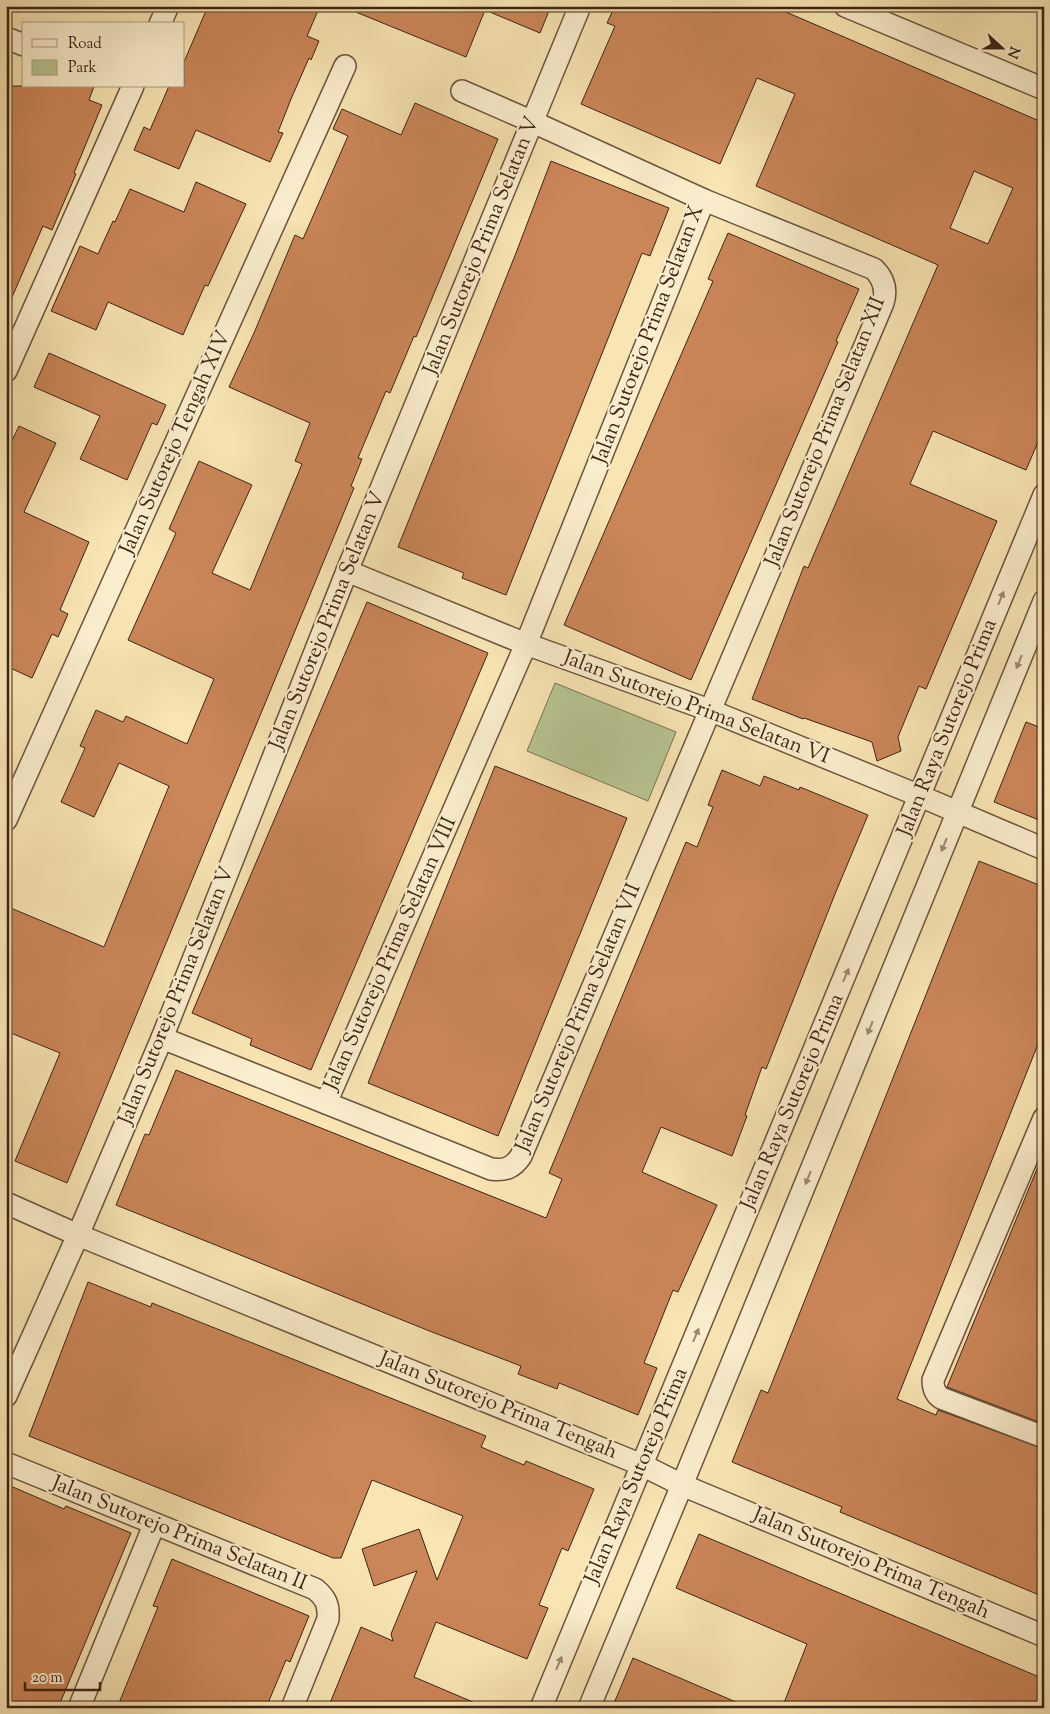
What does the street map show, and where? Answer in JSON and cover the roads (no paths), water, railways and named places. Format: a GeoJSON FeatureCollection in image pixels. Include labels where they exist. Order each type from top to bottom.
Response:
{"type":"FeatureCollection","features":[{"type":"Feature","properties":{"kind":"street"},"geometry":{"type":"LineString","coordinates":[[161,22],[168,6]]}},
{"type":"Feature","properties":{"kind":"street","name":"Jalan Sutorejo Prima Selatan V"},"geometry":{"type":"LineString","coordinates":[[6,1396],[78,1236],[162,1038],[347,571],[580,6]]}},
{"type":"Feature","properties":{"kind":"street"},"geometry":{"type":"LineString","coordinates":[[845,6],[1044,89]]}},
{"type":"Feature","properties":{"kind":"street","name":"Jalan Sutorejo Tengah XIV"},"geometry":{"type":"LineString","coordinates":[[6,820],[13,787],[345,66]]}},
{"type":"Feature","properties":{"kind":"street"},"geometry":{"type":"LineString","coordinates":[[6,371],[129,88]]}},
{"type":"Feature","properties":{"kind":"street","name":"Jalan Sutorejo Prima Selatan X"},"geometry":{"type":"LineString","coordinates":[[462,91],[704,200],[526,644]]}},
{"type":"Feature","properties":{"kind":"street","name":"Jalan Sutorejo Prima Selatan XII"},"geometry":{"type":"LineString","coordinates":[[704,200],[874,269],[882,280],[885,292],[883,303],[709,710]]}},
{"type":"Feature","properties":{"kind":"street","name":"Jalan Raya Sutorejo Prima"},"geometry":{"type":"LineString","coordinates":[[541,1708],[1044,495]]}},
{"type":"Feature","properties":{"kind":"street","name":"Jalan Sutorejo Prima Selatan VI"},"geometry":{"type":"LineString","coordinates":[[347,571],[526,644],[709,710],[1044,849]]}},
{"type":"Feature","properties":{"kind":"street","name":"Jalan Raya Sutorejo Prima"},"geometry":{"type":"LineString","coordinates":[[589,1708],[1044,601]]}},
{"type":"Feature","properties":{"kind":"street","name":"Jalan Sutorejo Prima Selatan VIII"},"geometry":{"type":"LineString","coordinates":[[162,1038],[326,1103],[526,644]]}},
{"type":"Feature","properties":{"kind":"street","name":"Jalan Sutorejo Prima Selatan VII"},"geometry":{"type":"LineString","coordinates":[[326,1103],[491,1169],[507,1169],[517,1162],[709,710]]}},
{"type":"Feature","properties":{"kind":"street"},"geometry":{"type":"LineString","coordinates":[[1044,1118],[933,1380],[933,1385],[937,1395],[941,1398],[1044,1437]]}},
{"type":"Feature","properties":{"kind":"street","name":"Jalan Sutorejo Prima Tengah"},"geometry":{"type":"LineString","coordinates":[[6,1203],[78,1236],[642,1465],[682,1485],[1044,1636]]}},
{"type":"Feature","properties":{"kind":"street","name":"Jalan Sutorejo Prima Selatan II"},"geometry":{"type":"LineString","coordinates":[[6,1463],[315,1590],[326,1600],[328,1619],[292,1708]]}},
{"type":"Feature","properties":{"kind":"street"},"geometry":{"type":"LineString","coordinates":[[79,1708],[154,1525]]}}]}
